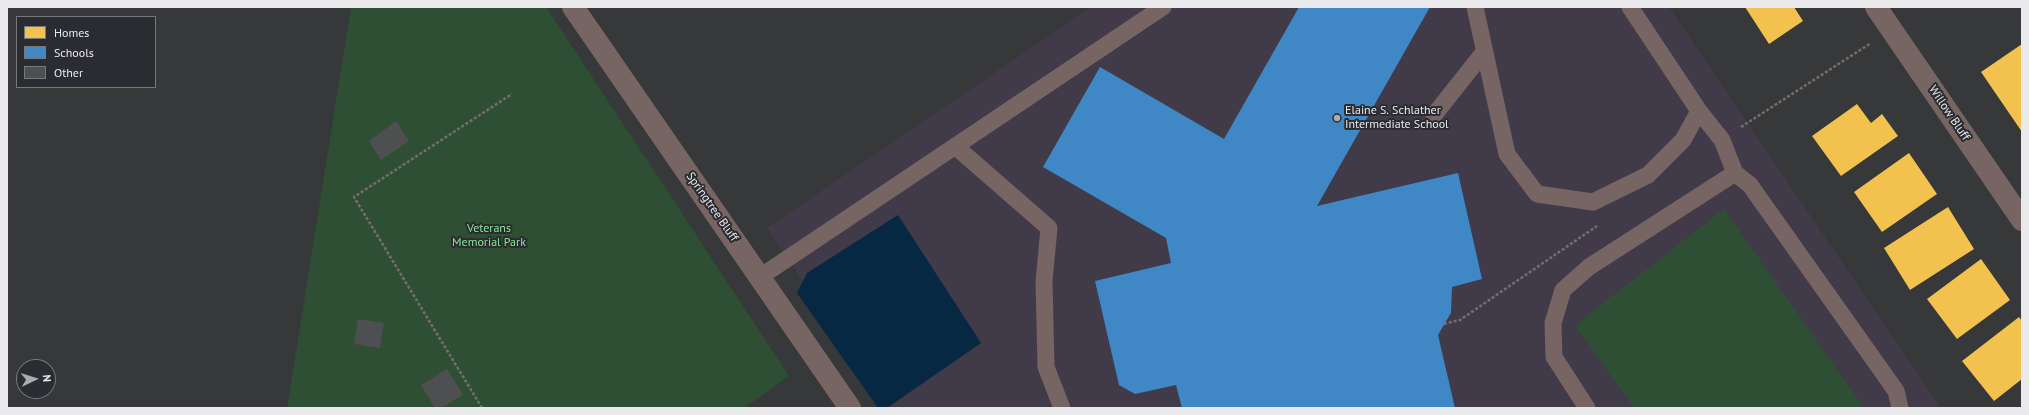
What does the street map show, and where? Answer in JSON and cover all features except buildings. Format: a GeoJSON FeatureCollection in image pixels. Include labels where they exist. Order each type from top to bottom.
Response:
{"type":"FeatureCollection","features":[{"type":"Feature","properties":{"kind":"street","name":"Springtree Bluff"},"geometry":{"type":"LineString","coordinates":[[572,7],[850,408]]}},
{"type":"Feature","properties":{"kind":"street","name":"Willow Bluff"},"geometry":{"type":"LineString","coordinates":[[1876,7],[2020,211]]}},
{"type":"Feature","properties":{"kind":"lane"},"geometry":{"type":"LineString","coordinates":[[760,277],[999,115],[1163,7]]}},
{"type":"Feature","properties":{"kind":"lane"},"geometry":{"type":"LineString","coordinates":[[1475,7],[1506,154],[1537,194],[1593,202],[1648,175],[1683,140],[1699,111]]}},
{"type":"Feature","properties":{"kind":"lane"},"geometry":{"type":"LineString","coordinates":[[1630,7],[1699,111],[1722,140],[1735,173],[1750,185],[1896,391],[1900,408]]}},
{"type":"Feature","properties":{"kind":"lane"},"geometry":{"type":"LineString","coordinates":[[1434,115],[1484,52]]}},
{"type":"Feature","properties":{"kind":"lane"},"geometry":{"type":"LineString","coordinates":[[955,146],[1049,228],[1044,281],[1046,367],[1062,408]]}},
{"type":"Feature","properties":{"kind":"lane"},"geometry":{"type":"LineString","coordinates":[[1587,408],[1554,357],[1553,323],[1562,290],[1589,267],[1735,173]]}},
{"type":"Feature","properties":{"kind":"path"},"geometry":{"type":"LineString","coordinates":[[482,408],[354,198],[512,94]]}},
{"type":"Feature","properties":{"kind":"shaded area","name":"Elaine S. Schlather Intermediate School"},"geometry":{"type":"Polygon","coordinates":[[[1091,7],[1669,7],[1941,408],[889,408],[767,228],[1091,7]]]}},
{"type":"Feature","properties":{"kind":"green space","name":"Veterans Memorial Park"},"geometry":{"type":"Polygon","coordinates":[[[351,7],[546,7],[789,376],[744,408],[287,408],[351,7]]]}},
{"type":"Feature","properties":{"kind":"green space"},"geometry":{"type":"Polygon","coordinates":[[[1724,209],[1864,408],[1634,408],[1575,325],[1724,209]]]}},
{"type":"Feature","properties":{"kind":"water"},"geometry":{"type":"Polygon","coordinates":[[[898,215],[981,343],[887,408],[878,408],[797,293],[807,273],[898,215]]]}},
{"type":"Feature","properties":{"kind":"place","name":"Elaine S. Schlather Intermediate School"},"geometry":{"type":"Point","coordinates":[1337,118]}}]}
